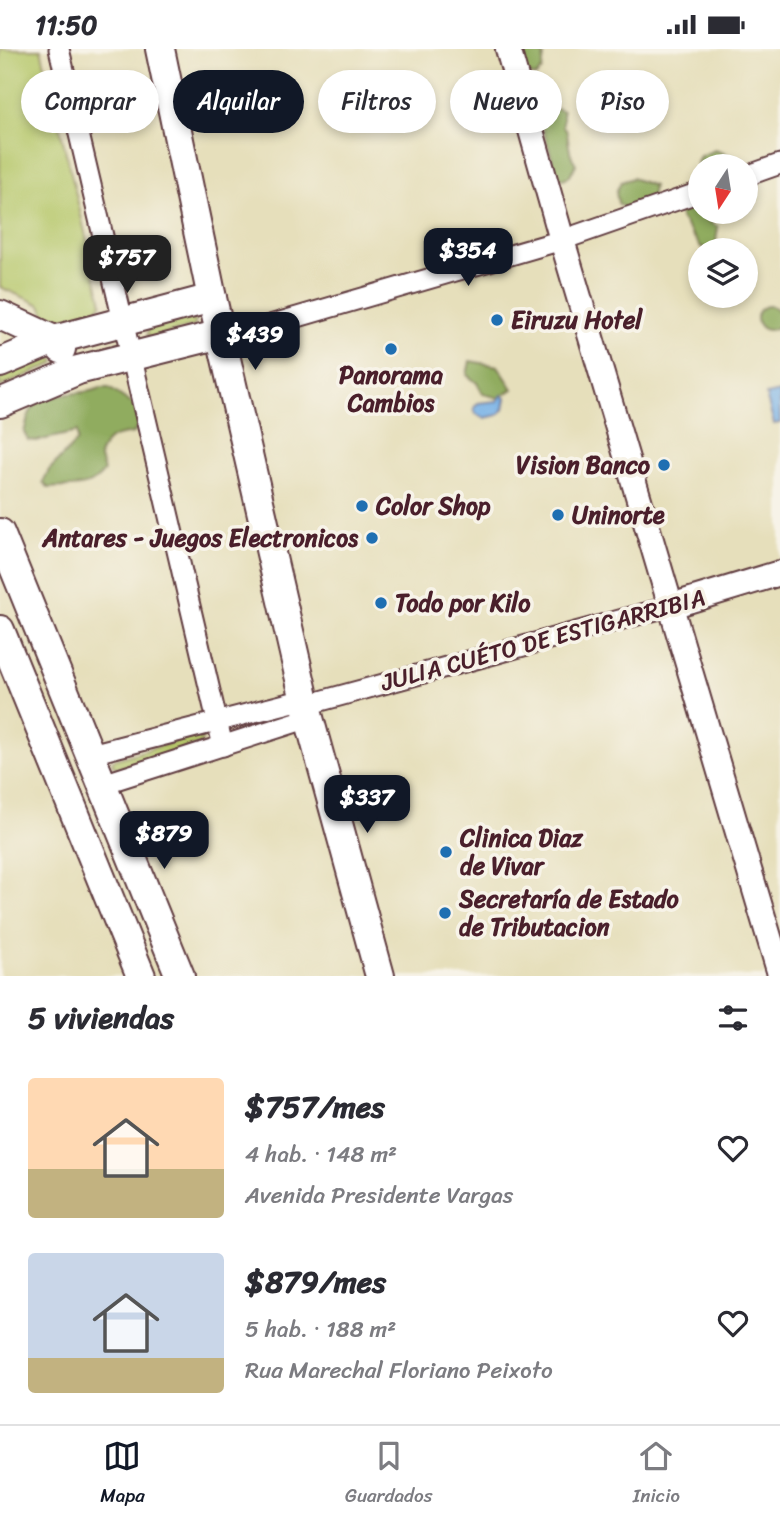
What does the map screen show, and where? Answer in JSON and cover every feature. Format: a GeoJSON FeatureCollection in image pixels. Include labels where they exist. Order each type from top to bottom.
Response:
{"type":"FeatureCollection","features":[{"type":"Feature","properties":{"kind":"main road"},"geometry":{"type":"LineString","coordinates":[[160,49],[212,298],[307,707],[380,976]]}},
{"type":"Feature","properties":{"kind":"main road"},"geometry":{"type":"LineString","coordinates":[[0,363],[54,340],[212,298]]}},
{"type":"Feature","properties":{"kind":"main road"},"geometry":{"type":"LineString","coordinates":[[0,315],[54,340],[78,370]]}},
{"type":"Feature","properties":{"kind":"main road"},"geometry":{"type":"LineString","coordinates":[[0,403],[78,370],[221,337]]}},
{"type":"Feature","properties":{"kind":"main road"},"geometry":{"type":"LineString","coordinates":[[0,533],[180,976]]}},
{"type":"Feature","properties":{"kind":"main road"},"geometry":{"type":"LineString","coordinates":[[0,630],[141,976]]}},
{"type":"Feature","properties":{"kind":"street"},"geometry":{"type":"LineString","coordinates":[[59,49],[222,746]]}},
{"type":"Feature","properties":{"kind":"street"},"geometry":{"type":"LineString","coordinates":[[508,49],[780,974]]}},
{"type":"Feature","properties":{"kind":"street"},"geometry":{"type":"LineString","coordinates":[[758,172],[780,164]]}},
{"type":"Feature","properties":{"kind":"street"},"geometry":{"type":"LineString","coordinates":[[221,337],[562,240],[688,196]]}},
{"type":"Feature","properties":{"kind":"street","name":"JULIA CUÉTO DE ESTIGARRIBIA"},"geometry":{"type":"LineString","coordinates":[[92,754],[217,722],[307,707],[780,573]]}},
{"type":"Feature","properties":{"kind":"street","name":"JULIA CUÉTO DE ESTIGARRIBIA"},"geometry":{"type":"LineString","coordinates":[[103,785],[222,746],[307,707]]}},
{"type":"Feature","properties":{"kind":"green space"},"geometry":{"type":"Polygon","coordinates":[[[0,49],[41,49],[46,70],[21,70],[21,133],[61,133],[102,303],[94,312],[55,323],[48,320],[41,305],[0,287],[0,49]]]}},
{"type":"Feature","properties":{"kind":"green space"},"geometry":{"type":"Polygon","coordinates":[[[522,49],[537,49],[544,56],[542,70],[523,70],[522,49]]]}},
{"type":"Feature","properties":{"kind":"green space"},"geometry":{"type":"Polygon","coordinates":[[[562,111],[563,127],[566,129],[570,151],[576,164],[570,176],[563,179],[557,177],[544,133],[562,133],[562,111]]]}},
{"type":"Feature","properties":{"kind":"green space"},"geometry":{"type":"Polygon","coordinates":[[[715,150],[726,154],[705,154],[715,150]]]}},
{"type":"Feature","properties":{"kind":"green space"},"geometry":{"type":"Polygon","coordinates":[[[632,178],[653,186],[651,199],[630,213],[618,203],[616,192],[621,182],[632,178]]]}},
{"type":"Feature","properties":{"kind":"green space"},"geometry":{"type":"Polygon","coordinates":[[[678,188],[688,197],[688,224],[713,224],[718,227],[717,238],[695,238],[680,217],[678,188]]]}},
{"type":"Feature","properties":{"kind":"green space"},"geometry":{"type":"Polygon","coordinates":[[[769,306],[777,310],[781,318],[777,326],[769,330],[761,326],[757,318],[761,310],[769,306]]]}},
{"type":"Feature","properties":{"kind":"green space"},"geometry":{"type":"Polygon","coordinates":[[[190,319],[195,321],[195,326],[150,338],[147,336],[148,329],[190,319]]]}},
{"type":"Feature","properties":{"kind":"green space"},"geometry":{"type":"Polygon","coordinates":[[[49,354],[55,361],[53,364],[0,387],[0,377],[49,354]]]}},
{"type":"Feature","properties":{"kind":"green space"},"geometry":{"type":"Polygon","coordinates":[[[470,361],[498,366],[513,389],[499,398],[483,394],[477,383],[467,375],[470,361]]]}},
{"type":"Feature","properties":{"kind":"green space"},"geometry":{"type":"Polygon","coordinates":[[[109,388],[137,407],[139,423],[134,433],[117,436],[105,444],[99,455],[104,471],[93,482],[79,486],[48,488],[43,482],[49,470],[77,441],[77,432],[37,441],[28,440],[24,432],[31,411],[35,405],[50,398],[109,388]]]}},
{"type":"Feature","properties":{"kind":"green space"},"geometry":{"type":"Polygon","coordinates":[[[197,735],[202,736],[201,744],[117,768],[112,764],[113,760],[197,735]]]}},
{"type":"Feature","properties":{"kind":"water"},"geometry":{"type":"Polygon","coordinates":[[[780,392],[780,423],[774,424],[766,395],[780,392]]]}},
{"type":"Feature","properties":{"kind":"water"},"geometry":{"type":"Polygon","coordinates":[[[502,395],[506,398],[504,409],[498,415],[485,418],[476,414],[474,408],[478,403],[497,401],[502,395]]]}},
{"type":"Feature","properties":{"kind":"place","name":"Eiruzu Hotel"},"geometry":{"type":"Point","coordinates":[497,320]}},
{"type":"Feature","properties":{"kind":"place","name":"Panorama Cambios"},"geometry":{"type":"Point","coordinates":[391,349]}},
{"type":"Feature","properties":{"kind":"place","name":"Vision Banco"},"geometry":{"type":"Point","coordinates":[664,465]}},
{"type":"Feature","properties":{"kind":"place","name":"Color Shop"},"geometry":{"type":"Point","coordinates":[362,506]}},
{"type":"Feature","properties":{"kind":"place","name":"Uninorte"},"geometry":{"type":"Point","coordinates":[558,515]}},
{"type":"Feature","properties":{"kind":"place","name":"Antares - Juegos Electronicos"},"geometry":{"type":"Point","coordinates":[372,538]}},
{"type":"Feature","properties":{"kind":"place","name":"Todo por Kilo"},"geometry":{"type":"Point","coordinates":[381,603]}},
{"type":"Feature","properties":{"kind":"place","name":"Clinica Diaz de Vivar"},"geometry":{"type":"Point","coordinates":[446,852]}},
{"type":"Feature","properties":{"kind":"place","name":"Secretaría de Estado de Tributacion"},"geometry":{"type":"Point","coordinates":[445,913]}}]}
